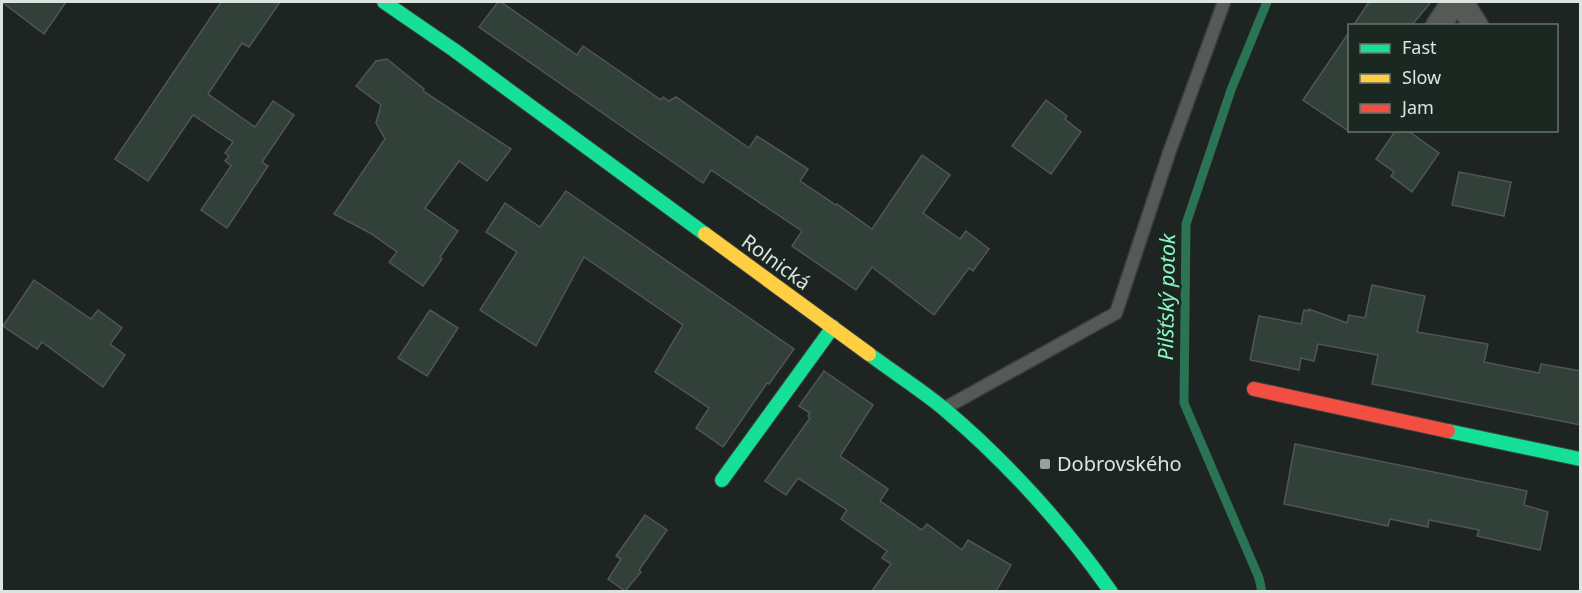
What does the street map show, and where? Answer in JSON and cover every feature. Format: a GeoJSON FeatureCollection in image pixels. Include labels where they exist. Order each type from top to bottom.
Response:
{"type":"FeatureCollection","features":[{"type":"Feature","properties":{"kind":"street","name":"Rolnická"},"geometry":{"type":"LineString","coordinates":[[384,2],[454,50],[944,408],[1012,471],[1073,540],[1111,591]]}},
{"type":"Feature","properties":{"kind":"street"},"geometry":{"type":"LineString","coordinates":[[1439,24],[1454,2]]}},
{"type":"Feature","properties":{"kind":"street"},"geometry":{"type":"LineString","coordinates":[[1461,2],[1475,24]]}},
{"type":"Feature","properties":{"kind":"street"},"geometry":{"type":"LineString","coordinates":[[722,480],[833,327]]}},
{"type":"Feature","properties":{"kind":"street"},"geometry":{"type":"LineString","coordinates":[[1254,389],[1581,459]]}},
{"type":"Feature","properties":{"kind":"lane"},"geometry":{"type":"LineString","coordinates":[[944,408],[1116,313],[1169,153],[1224,2]]}},
{"type":"Feature","properties":{"kind":"building"},"geometry":{"type":"Polygon","coordinates":[[[2,2],[66,2],[44,34],[2,2]]]}},
{"type":"Feature","properties":{"kind":"building"},"geometry":{"type":"Polygon","coordinates":[[[221,2],[280,2],[249,47],[242,43],[208,94],[255,127],[273,101],[294,115],[262,162],[268,166],[227,228],[201,210],[231,166],[225,161],[229,156],[225,153],[233,142],[193,115],[148,181],[115,159],[221,2]]]}},
{"type":"Feature","properties":{"kind":"building"},"geometry":{"type":"Polygon","coordinates":[[[498,2],[577,55],[583,46],[661,100],[663,97],[669,101],[676,97],[749,148],[757,136],[808,169],[800,181],[872,229],[922,155],[950,175],[923,213],[960,239],[966,231],[989,249],[973,271],[969,268],[934,315],[872,267],[856,290],[792,246],[802,231],[711,170],[703,183],[479,27],[498,2]]]}},
{"type":"Feature","properties":{"kind":"building"},"geometry":{"type":"Polygon","coordinates":[[[1369,2],[1431,2],[1413,24],[1354,24],[1369,2]]]}},
{"type":"Feature","properties":{"kind":"building"},"geometry":{"type":"Polygon","coordinates":[[[1348,34],[1348,131],[1303,100],[1348,34]]]}},
{"type":"Feature","properties":{"kind":"building"},"geometry":{"type":"Polygon","coordinates":[[[387,59],[424,89],[423,91],[511,149],[487,181],[459,161],[425,208],[458,231],[423,286],[389,262],[397,252],[370,233],[334,214],[385,139],[376,123],[381,105],[356,86],[376,61],[387,59]]]}},
{"type":"Feature","properties":{"kind":"building"},"geometry":{"type":"Polygon","coordinates":[[[1046,100],[1067,116],[1065,119],[1081,132],[1051,174],[1012,146],[1046,100]]]}},
{"type":"Feature","properties":{"kind":"building"},"geometry":{"type":"Polygon","coordinates":[[[1395,132],[1410,132],[1439,153],[1412,192],[1391,176],[1394,172],[1376,159],[1395,132]]]}},
{"type":"Feature","properties":{"kind":"building"},"geometry":{"type":"Polygon","coordinates":[[[1459,172],[1511,182],[1504,216],[1452,205],[1459,172]]]}},
{"type":"Feature","properties":{"kind":"building"},"geometry":{"type":"Polygon","coordinates":[[[566,191],[794,349],[769,384],[767,383],[723,447],[696,428],[709,408],[655,372],[683,325],[584,257],[536,346],[480,310],[517,252],[486,232],[505,203],[540,227],[566,191]]]}},
{"type":"Feature","properties":{"kind":"building"},"geometry":{"type":"Polygon","coordinates":[[[34,280],[91,319],[98,310],[122,328],[110,344],[125,355],[103,387],[42,342],[37,349],[3,326],[34,280]]]}},
{"type":"Feature","properties":{"kind":"building"},"geometry":{"type":"Polygon","coordinates":[[[1372,285],[1425,296],[1417,332],[1488,344],[1484,362],[1539,373],[1541,364],[1581,371],[1581,425],[1372,384],[1378,355],[1318,344],[1314,361],[1301,358],[1299,370],[1250,360],[1259,316],[1301,324],[1304,310],[1309,311],[1309,309],[1347,323],[1349,315],[1365,318],[1372,285]]]}},
{"type":"Feature","properties":{"kind":"building"},"geometry":{"type":"Polygon","coordinates":[[[430,310],[458,328],[427,376],[398,358],[430,310]]]}},
{"type":"Feature","properties":{"kind":"building"},"geometry":{"type":"Polygon","coordinates":[[[824,371],[873,405],[840,456],[888,489],[880,501],[922,530],[927,524],[962,550],[968,540],[1011,565],[996,591],[872,591],[891,564],[882,558],[887,551],[841,519],[847,510],[798,478],[786,495],[765,481],[810,418],[808,416],[810,413],[799,406],[824,371]]]}},
{"type":"Feature","properties":{"kind":"building"},"geometry":{"type":"Polygon","coordinates":[[[1295,444],[1527,491],[1524,505],[1548,512],[1540,550],[1477,536],[1479,530],[1429,520],[1428,527],[1390,519],[1388,526],[1284,504],[1295,444]]]}},
{"type":"Feature","properties":{"kind":"building"},"geometry":{"type":"Polygon","coordinates":[[[645,515],[667,530],[639,570],[641,572],[625,591],[608,579],[621,559],[616,556],[645,515]]]}},
{"type":"Feature","properties":{"kind":"waterway","name":"Pilšťský potok"},"geometry":{"type":"LineString","coordinates":[[1262,592],[1259,578],[1184,403],[1186,224],[1231,90],[1267,2]]}},
{"type":"Feature","properties":{"kind":"traffic: fast"},"geometry":{"type":"LineString","coordinates":[[384,2],[454,50],[705,234]]}},
{"type":"Feature","properties":{"kind":"traffic: fast"},"geometry":{"type":"LineString","coordinates":[[722,480],[833,327]]}},
{"type":"Feature","properties":{"kind":"traffic: fast"},"geometry":{"type":"LineString","coordinates":[[869,354],[934,401],[989,449],[1054,518],[1111,592]]}},
{"type":"Feature","properties":{"kind":"traffic: fast"},"geometry":{"type":"LineString","coordinates":[[1448,431],[1580,459]]}},
{"type":"Feature","properties":{"kind":"traffic: slow"},"geometry":{"type":"LineString","coordinates":[[705,234],[869,354]]}},
{"type":"Feature","properties":{"kind":"traffic: jam"},"geometry":{"type":"LineString","coordinates":[[1254,389],[1448,431]]}},
{"type":"Feature","properties":{"kind":"place","name":"Dobrovského"},"geometry":{"type":"Point","coordinates":[1045,464]}}]}
